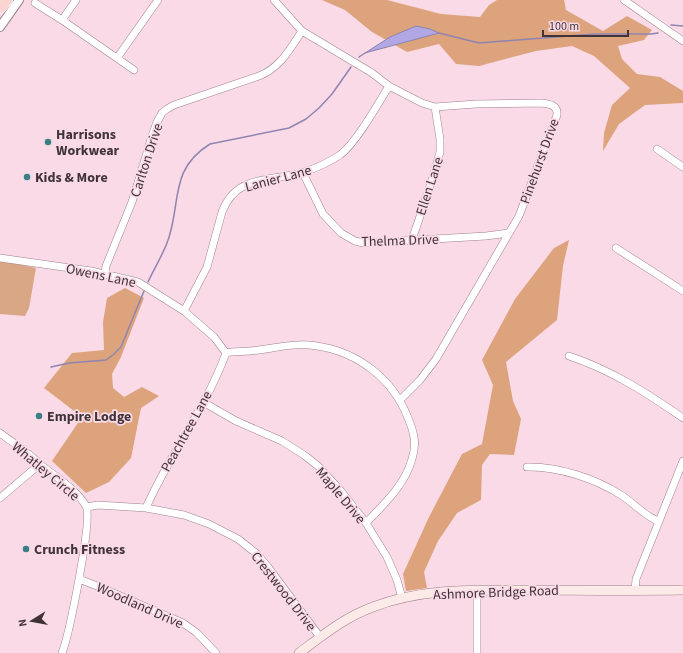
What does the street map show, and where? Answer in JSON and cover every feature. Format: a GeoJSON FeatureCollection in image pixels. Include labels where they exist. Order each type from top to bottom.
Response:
{"type":"FeatureCollection","features":[{"type":"Feature","properties":{"kind":"main road"},"geometry":{"type":"LineString","coordinates":[[0,8],[7,0]]}},
{"type":"Feature","properties":{"kind":"main road","name":"Ashmore Bridge Road"},"geometry":{"type":"LineString","coordinates":[[299,653],[338,624],[357,613],[374,606],[402,598],[449,591],[477,590],[683,590]]}},
{"type":"Feature","properties":{"kind":"street"},"geometry":{"type":"LineString","coordinates":[[0,27],[19,0]]}},
{"type":"Feature","properties":{"kind":"street"},"geometry":{"type":"LineString","coordinates":[[62,20],[76,0]]}},
{"type":"Feature","properties":{"kind":"street"},"geometry":{"type":"LineString","coordinates":[[117,58],[158,0]]}},
{"type":"Feature","properties":{"kind":"street","name":"Pinehurst Drive"},"geometry":{"type":"LineString","coordinates":[[274,0],[302,31],[372,73],[389,86],[422,104],[435,107],[476,104],[541,103],[550,104],[556,108],[557,115],[526,201],[509,234],[436,358],[420,380],[400,400]]}},
{"type":"Feature","properties":{"kind":"street"},"geometry":{"type":"LineString","coordinates":[[624,0],[683,41]]}},
{"type":"Feature","properties":{"kind":"street"},"geometry":{"type":"LineString","coordinates":[[35,3],[134,70]]}},
{"type":"Feature","properties":{"kind":"street","name":"Carlton Drive"},"geometry":{"type":"LineString","coordinates":[[105,274],[106,266],[132,202],[152,136],[162,113],[174,105],[268,72],[284,58],[302,31]]}},
{"type":"Feature","properties":{"kind":"street","name":"Lanier Lane"},"geometry":{"type":"LineString","coordinates":[[184,311],[207,267],[222,212],[228,199],[233,193],[250,183],[303,173],[334,159],[347,149],[353,142],[389,86]]}},
{"type":"Feature","properties":{"kind":"street","name":"Ellen Lane"},"geometry":{"type":"LineString","coordinates":[[412,240],[440,152],[440,139],[435,107]]}},
{"type":"Feature","properties":{"kind":"street"},"geometry":{"type":"LineString","coordinates":[[657,149],[683,167]]}},
{"type":"Feature","properties":{"kind":"street","name":"Thelma Drive"},"geometry":{"type":"LineString","coordinates":[[303,173],[324,214],[335,227],[348,238],[363,243],[509,234]]}},
{"type":"Feature","properties":{"kind":"street"},"geometry":{"type":"LineString","coordinates":[[616,248],[683,291]]}},
{"type":"Feature","properties":{"kind":"street","name":"Owens Lane"},"geometry":{"type":"LineString","coordinates":[[0,258],[105,274],[138,282],[184,311],[214,337],[226,353]]}},
{"type":"Feature","properties":{"kind":"street"},"geometry":{"type":"LineString","coordinates":[[226,353],[299,345],[312,345],[326,348],[346,354],[366,365],[380,376],[400,400],[414,435],[415,447],[413,458],[400,485],[366,523]]}},
{"type":"Feature","properties":{"kind":"street","name":"Peachtree Lane"},"geometry":{"type":"LineString","coordinates":[[146,508],[155,486],[220,370],[226,353]]}},
{"type":"Feature","properties":{"kind":"street"},"geometry":{"type":"LineString","coordinates":[[569,356],[584,361],[627,381],[683,418]]}},
{"type":"Feature","properties":{"kind":"street","name":"Maple Drive"},"geometry":{"type":"LineString","coordinates":[[203,402],[236,421],[282,441],[304,455],[331,479],[366,523],[387,557],[397,580],[402,598]]}},
{"type":"Feature","properties":{"kind":"street","name":"Whatley Circle"},"geometry":{"type":"LineString","coordinates":[[0,433],[28,453],[72,490],[81,498],[87,507],[87,525],[79,580],[71,621],[62,653]]}},
{"type":"Feature","properties":{"kind":"street"},"geometry":{"type":"LineString","coordinates":[[635,591],[636,579],[683,461]]}},
{"type":"Feature","properties":{"kind":"street"},"geometry":{"type":"LineString","coordinates":[[0,498],[40,464]]}},
{"type":"Feature","properties":{"kind":"street"},"geometry":{"type":"LineString","coordinates":[[527,467],[547,468],[598,483],[623,496],[645,514],[659,522]]}},
{"type":"Feature","properties":{"kind":"street","name":"Crestwood Drive"},"geometry":{"type":"LineString","coordinates":[[87,507],[98,505],[146,508],[184,515],[228,534],[246,544],[268,567],[320,637]]}},
{"type":"Feature","properties":{"kind":"street","name":"Woodland Drive"},"geometry":{"type":"LineString","coordinates":[[79,580],[97,586],[183,623],[197,633],[216,653]]}},
{"type":"Feature","properties":{"kind":"street"},"geometry":{"type":"LineString","coordinates":[[477,590],[477,653]]}},
{"type":"Feature","properties":{"kind":"shaded area"},"geometry":{"type":"Polygon","coordinates":[[[322,0],[387,0],[441,14],[480,17],[489,5],[497,0],[564,0],[566,10],[603,31],[627,16],[652,30],[644,40],[618,46],[622,59],[637,74],[660,77],[683,91],[683,103],[645,105],[619,124],[603,151],[604,133],[612,105],[630,88],[594,56],[572,46],[536,51],[479,66],[456,64],[439,44],[407,52],[372,32],[345,10],[322,0]]]}},
{"type":"Feature","properties":{"kind":"shaded area"},"geometry":{"type":"Polygon","coordinates":[[[416,26],[430,29],[439,33],[365,53],[390,37],[416,26]]]}},
{"type":"Feature","properties":{"kind":"shaded area"},"geometry":{"type":"Polygon","coordinates":[[[569,240],[563,266],[557,320],[506,362],[513,401],[521,419],[514,455],[490,454],[482,465],[481,500],[457,513],[438,541],[424,572],[427,588],[406,591],[403,574],[429,517],[462,454],[482,444],[493,385],[482,360],[515,299],[554,248],[569,240]]]}},
{"type":"Feature","properties":{"kind":"shaded area"},"geometry":{"type":"Polygon","coordinates":[[[0,262],[8,262],[36,268],[29,308],[25,316],[0,314],[0,262]]]}},
{"type":"Feature","properties":{"kind":"shaded area"},"geometry":{"type":"Polygon","coordinates":[[[125,288],[144,298],[121,357],[112,374],[113,388],[124,397],[142,387],[159,396],[141,408],[131,458],[109,482],[86,493],[52,461],[82,417],[44,388],[72,353],[104,350],[103,322],[107,298],[125,288]]]}},
{"type":"Feature","properties":{"kind":"waterway"},"geometry":{"type":"LineString","coordinates":[[671,25],[683,26]]}},
{"type":"Feature","properties":{"kind":"waterway"},"geometry":{"type":"LineString","coordinates":[[439,33],[479,43],[595,34],[658,33]]}},
{"type":"Feature","properties":{"kind":"waterway"},"geometry":{"type":"LineString","coordinates":[[359,57],[365,53]]}},
{"type":"Feature","properties":{"kind":"waterway"},"geometry":{"type":"LineString","coordinates":[[148,282],[167,243],[182,176],[188,165],[197,154],[210,144],[289,128],[306,119],[332,94],[351,67]]}},
{"type":"Feature","properties":{"kind":"waterway"},"geometry":{"type":"LineString","coordinates":[[51,367],[69,363],[106,360],[113,355],[121,347],[144,291]]}},
{"type":"Feature","properties":{"kind":"place","name":"Harrisons Workwear"},"geometry":{"type":"Point","coordinates":[48,142]}},
{"type":"Feature","properties":{"kind":"place","name":"Kids & More"},"geometry":{"type":"Point","coordinates":[27,177]}},
{"type":"Feature","properties":{"kind":"place","name":"Empire Lodge"},"geometry":{"type":"Point","coordinates":[39,416]}},
{"type":"Feature","properties":{"kind":"place","name":"Crunch Fitness"},"geometry":{"type":"Point","coordinates":[26,549]}}]}
